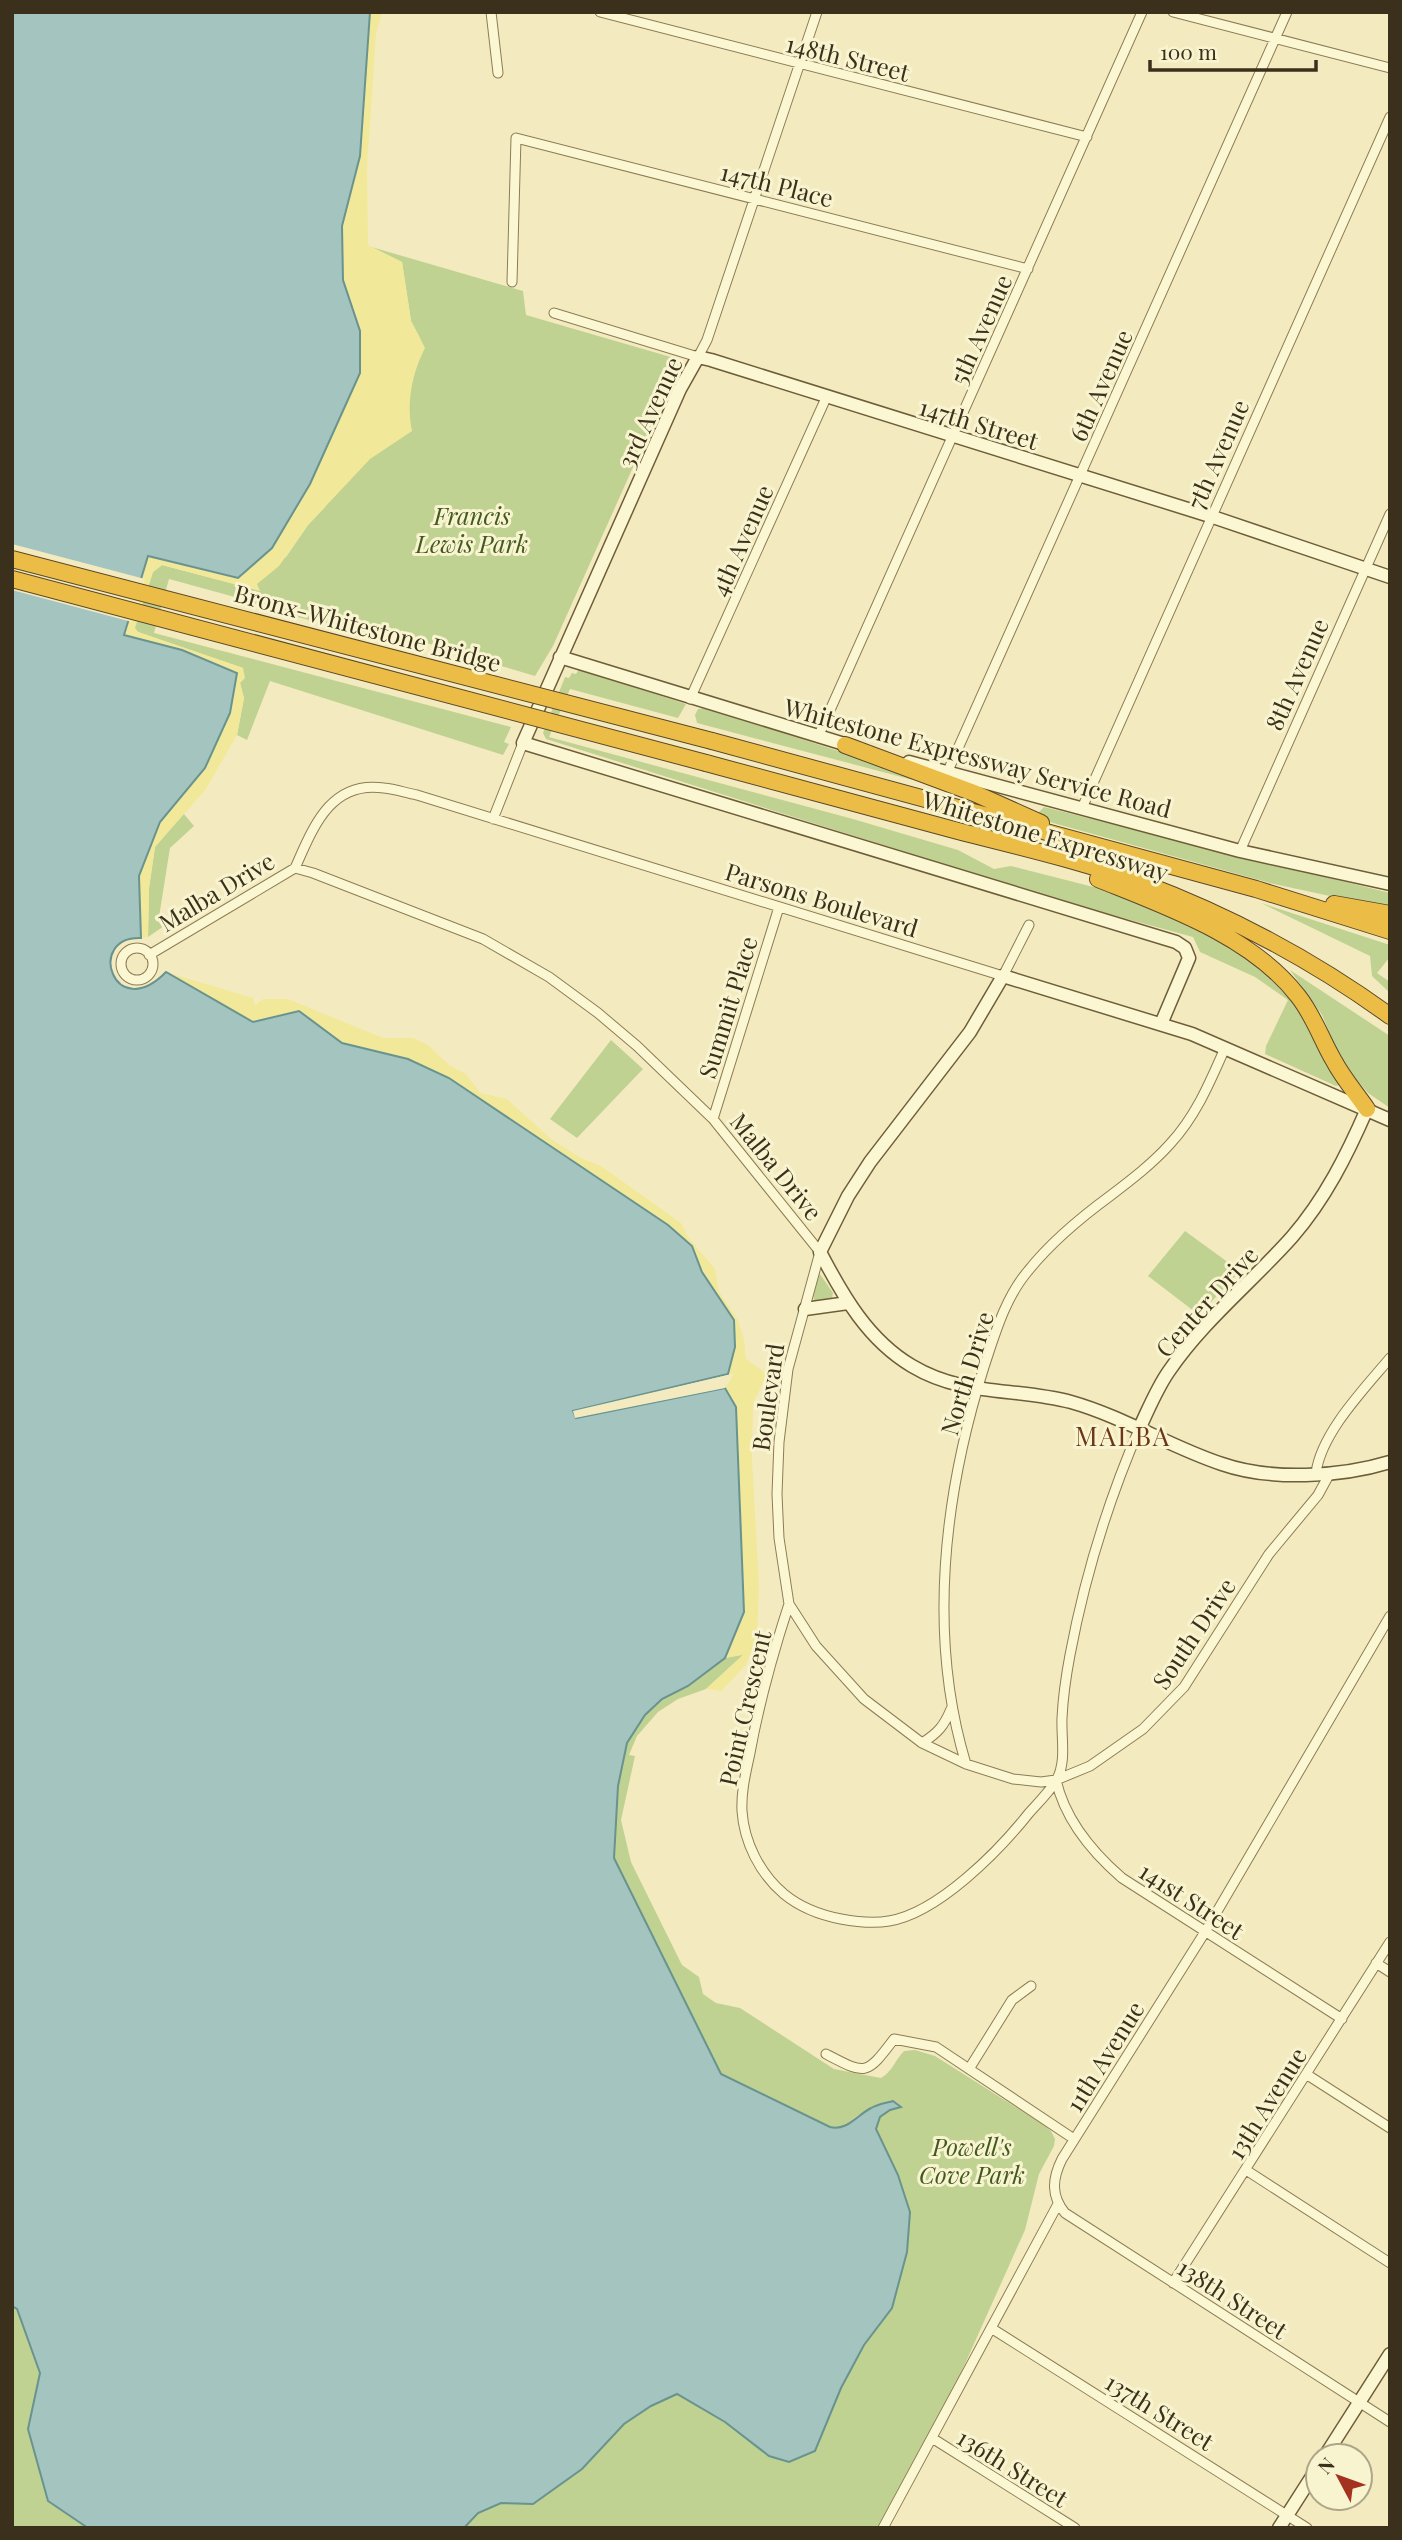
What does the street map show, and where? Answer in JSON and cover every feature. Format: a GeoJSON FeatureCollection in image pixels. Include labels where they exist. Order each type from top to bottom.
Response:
{"type":"FeatureCollection","features":[{"type":"Feature","properties":{"kind":"highway","name":"Bronx-Whitestone Bridge"},"geometry":{"type":"LineString","coordinates":[[12,559],[712,741]]}},
{"type":"Feature","properties":{"kind":"highway","name":"Bronx-Whitestone Bridge"},"geometry":{"type":"LineString","coordinates":[[12,579],[706,763]]}},
{"type":"Feature","properties":{"kind":"highway","name":"Whitestone Expressway"},"geometry":{"type":"LineString","coordinates":[[712,741],[1256,889],[1390,930]]}},
{"type":"Feature","properties":{"kind":"highway"},"geometry":{"type":"LineString","coordinates":[[845,745],[974,793],[1082,842]]}},
{"type":"Feature","properties":{"kind":"highway","name":"Whitestone Expressway"},"geometry":{"type":"LineString","coordinates":[[706,763],[1140,883],[1251,932],[1323,971],[1390,1016]]}},
{"type":"Feature","properties":{"kind":"highway"},"geometry":{"type":"LineString","coordinates":[[1014,846],[1162,905],[1224,936],[1263,961],[1288,983],[1306,1007],[1336,1066],[1367,1109]]}},
{"type":"Feature","properties":{"kind":"highway"},"geometry":{"type":"LineString","coordinates":[[1256,889],[1390,914]]}},
{"type":"Feature","properties":{"kind":"highway"},"geometry":{"type":"LineString","coordinates":[[1251,932],[1326,965],[1390,1002]]}},
{"type":"Feature","properties":{"kind":"street"},"geometry":{"type":"LineString","coordinates":[[491,12],[498,73]]}},
{"type":"Feature","properties":{"kind":"street","name":"148th Street"},"geometry":{"type":"LineString","coordinates":[[600,12],[1087,137]]}},
{"type":"Feature","properties":{"kind":"street","name":"3rd Avenue"},"geometry":{"type":"LineString","coordinates":[[492,819],[560,657],[680,389],[707,340],[817,12]]}},
{"type":"Feature","properties":{"kind":"street","name":"5th Avenue"},"geometry":{"type":"LineString","coordinates":[[818,737],[1142,12]]}},
{"type":"Feature","properties":{"kind":"street"},"geometry":{"type":"LineString","coordinates":[[1173,12],[1390,68]]}},
{"type":"Feature","properties":{"kind":"street","name":"6th Avenue"},"geometry":{"type":"LineString","coordinates":[[947,773],[1287,12]]}},
{"type":"Feature","properties":{"kind":"street","name":"7th Avenue"},"geometry":{"type":"LineString","coordinates":[[1082,808],[1390,117]]}},
{"type":"Feature","properties":{"kind":"street","name":"147th Place"},"geometry":{"type":"LineString","coordinates":[[512,282],[516,138],[1028,269]]}},
{"type":"Feature","properties":{"kind":"street","name":"147th Street"},"geometry":{"type":"LineString","coordinates":[[554,313],[1210,516],[1390,577]]}},
{"type":"Feature","properties":{"kind":"street","name":"4th Avenue"},"geometry":{"type":"LineString","coordinates":[[690,699],[826,398]]}},
{"type":"Feature","properties":{"kind":"street","name":"8th Avenue"},"geometry":{"type":"LineString","coordinates":[[1240,851],[1390,514]]}},
{"type":"Feature","properties":{"kind":"street","name":"Whitestone Expressway Service Road"},"geometry":{"type":"LineString","coordinates":[[560,657],[690,699],[947,773],[1240,851],[1390,884]]}},
{"type":"Feature","properties":{"kind":"street"},"geometry":{"type":"LineString","coordinates":[[523,743],[1172,940],[1187,950],[1188,962],[1161,1024]]}},
{"type":"Feature","properties":{"kind":"street","name":"Parsons Boulevard"},"geometry":{"type":"LineString","coordinates":[[295,868],[316,822],[325,809],[353,789],[383,787],[1161,1024],[1225,1048],[1343,1101],[1367,1109]]}},
{"type":"Feature","properties":{"kind":"street","name":"Malba Drive"},"geometry":{"type":"LineString","coordinates":[[149,955],[295,868],[469,932],[532,966],[598,1013],[637,1046],[713,1119],[820,1252],[857,1316],[885,1345],[910,1365],[946,1382],[977,1389],[1051,1397],[1103,1412],[1193,1453],[1234,1468],[1277,1474],[1330,1473],[1360,1470],[1390,1462]]}},
{"type":"Feature","properties":{"kind":"street","name":"Summit Place"},"geometry":{"type":"LineString","coordinates":[[713,1119],[779,907]]}},
{"type":"Feature","properties":{"kind":"street","name":"Boulevard"},"geometry":{"type":"LineString","coordinates":[[1029,925],[970,1032],[865,1170],[848,1196],[820,1252],[788,1369],[779,1442],[777,1494],[779,1538],[789,1604],[816,1646],[839,1674],[881,1714],[922,1743],[966,1764],[1013,1779],[1032,1782],[1056,1780]]}},
{"type":"Feature","properties":{"kind":"street","name":"North Drive"},"geometry":{"type":"LineString","coordinates":[[966,1764],[951,1709],[945,1644],[945,1574],[957,1477],[977,1389],[996,1331],[1008,1303],[1026,1273],[1057,1240],[1141,1172],[1172,1143],[1197,1108],[1225,1048]]}},
{"type":"Feature","properties":{"kind":"street"},"geometry":{"type":"LineString","coordinates":[[1367,1109],[1390,1119]]}},
{"type":"Feature","properties":{"kind":"street","name":"Center Drive"},"geometry":{"type":"LineString","coordinates":[[1056,1780],[1062,1762],[1065,1691],[1082,1596],[1105,1516],[1140,1427],[1160,1387],[1182,1354],[1284,1246],[1315,1207],[1341,1166],[1367,1109]]}},
{"type":"Feature","properties":{"kind":"street"},"geometry":{"type":"LineString","coordinates":[[804,1308],[848,1303]]}},
{"type":"Feature","properties":{"kind":"street"},"geometry":{"type":"LineString","coordinates":[[1316,1473],[1321,1454],[1331,1434],[1390,1358]]}},
{"type":"Feature","properties":{"kind":"street","name":"South Drive"},"geometry":{"type":"LineString","coordinates":[[1056,1780],[1075,1774],[1105,1757],[1150,1722],[1178,1694],[1269,1553],[1313,1502],[1330,1473]]}},
{"type":"Feature","properties":{"kind":"street","name":"Point Crescent"},"geometry":{"type":"LineString","coordinates":[[789,1604],[757,1719],[743,1788],[742,1811],[747,1835],[757,1861],[767,1876],[790,1899],[807,1910],[862,1922],[888,1922],[920,1910],[965,1880],[998,1851],[1056,1780]]}},
{"type":"Feature","properties":{"kind":"street","name":"11th Avenue"},"geometry":{"type":"LineString","coordinates":[[883,2528],[1058,2204],[1054,2190],[1062,2159],[1205,1932],[1390,1616]]}},
{"type":"Feature","properties":{"kind":"street"},"geometry":{"type":"LineString","coordinates":[[922,1743],[937,1734],[945,1725],[951,1709]]}},
{"type":"Feature","properties":{"kind":"street","name":"141st Street"},"geometry":{"type":"LineString","coordinates":[[1056,1780],[1072,1819],[1089,1846],[1109,1867],[1134,1887],[1342,2019]]}},
{"type":"Feature","properties":{"kind":"street","name":"13th Avenue"},"geometry":{"type":"LineString","coordinates":[[1173,2283],[1390,1942]]}},
{"type":"Feature","properties":{"kind":"street"},"geometry":{"type":"LineString","coordinates":[[1376,1963],[1390,1972]]}},
{"type":"Feature","properties":{"kind":"street"},"geometry":{"type":"LineString","coordinates":[[969,2069],[1012,2000],[1031,1986]]}},
{"type":"Feature","properties":{"kind":"street"},"geometry":{"type":"LineString","coordinates":[[826,2054],[853,2068],[863,2070],[874,2064],[894,2039],[936,2047],[1074,2139]]}},
{"type":"Feature","properties":{"kind":"street"},"geometry":{"type":"LineString","coordinates":[[1306,2074],[1390,2127]]}},
{"type":"Feature","properties":{"kind":"street"},"geometry":{"type":"LineString","coordinates":[[1246,2170],[1390,2263]]}},
{"type":"Feature","properties":{"kind":"street","name":"138th Street"},"geometry":{"type":"LineString","coordinates":[[1058,2204],[1073,2219],[1390,2422]]}},
{"type":"Feature","properties":{"kind":"street","name":"137th Street"},"geometry":{"type":"LineString","coordinates":[[992,2328],[1307,2528]]}},
{"type":"Feature","properties":{"kind":"street"},"geometry":{"type":"LineString","coordinates":[[1334,2442],[1390,2354]]}},
{"type":"Feature","properties":{"kind":"street","name":"136th Street"},"geometry":{"type":"LineString","coordinates":[[932,2438],[1074,2528]]}},
{"type":"Feature","properties":{"kind":"street"},"geometry":{"type":"LineString","coordinates":[[1279,2528],[1304,2489]]}},
{"type":"Feature","properties":{"kind":"green space","name":"Francis Lewis Park"},"geometry":{"type":"Polygon","coordinates":[[[368,246],[523,291],[526,315],[681,360],[553,646],[535,676],[455,656],[456,652],[375,627],[377,638],[252,605],[253,602],[169,579],[154,633],[511,727],[504,742],[509,744],[503,755],[270,681],[247,740],[237,735],[244,698],[240,683],[243,668],[138,632],[134,628],[153,572],[162,565],[239,585],[286,557],[308,525],[325,507],[421,340],[411,321],[402,262],[368,246]]]}},
{"type":"Feature","properties":{"kind":"green space"},"geometry":{"type":"Polygon","coordinates":[[[579,669],[686,704],[678,718],[570,689],[549,737],[958,850],[994,869],[1011,866],[1113,892],[1213,937],[1278,981],[1299,1007],[1315,1044],[1340,1085],[1336,1086],[1265,1054],[1266,1046],[1288,1000],[1255,977],[1200,952],[1193,937],[1061,901],[546,739],[543,733],[565,677],[576,674],[579,669]]]}},
{"type":"Feature","properties":{"kind":"green space"},"geometry":{"type":"Polygon","coordinates":[[[706,708],[903,772],[913,780],[697,723],[695,715],[698,709],[706,708]]]}},
{"type":"Feature","properties":{"kind":"green space"},"geometry":{"type":"Polygon","coordinates":[[[1044,807],[1390,893],[1390,909],[1274,884],[1053,823],[1035,816],[1044,807]]]}},
{"type":"Feature","properties":{"kind":"green space"},"geometry":{"type":"Polygon","coordinates":[[[183,813],[194,826],[170,848],[159,917],[170,922],[148,937],[149,888],[155,847],[183,813]]]}},
{"type":"Feature","properties":{"kind":"green space"},"geometry":{"type":"Polygon","coordinates":[[[1261,903],[1390,945],[1390,957],[1377,973],[1390,982],[1390,993],[1372,976],[1370,956],[1261,903]]]}},
{"type":"Feature","properties":{"kind":"green space"},"geometry":{"type":"Polygon","coordinates":[[[1290,970],[1390,1036],[1390,1108],[1368,1093],[1342,1063],[1322,1015],[1290,970]]]}},
{"type":"Feature","properties":{"kind":"green space"},"geometry":{"type":"Polygon","coordinates":[[[611,1040],[643,1069],[577,1138],[550,1119],[611,1040]]]}},
{"type":"Feature","properties":{"kind":"green space"},"geometry":{"type":"Polygon","coordinates":[[[1185,1231],[1240,1271],[1199,1315],[1148,1276],[1185,1231]]]}},
{"type":"Feature","properties":{"kind":"green space"},"geometry":{"type":"Polygon","coordinates":[[[820,1274],[833,1293],[832,1298],[815,1302],[814,1287],[820,1274]]]}},
{"type":"Feature","properties":{"kind":"green space","name":"Powell's Cove Park"},"geometry":{"type":"Polygon","coordinates":[[[744,1654],[706,1689],[678,1699],[658,1712],[637,1736],[629,1755],[635,1756],[621,1820],[631,1862],[682,1965],[699,1977],[703,1994],[716,2003],[740,2008],[834,2069],[881,2078],[904,2051],[915,2050],[935,2056],[1044,2125],[1055,2139],[1054,2146],[1039,2174],[1025,2230],[960,2375],[878,2528],[464,2528],[478,2513],[501,2503],[533,2504],[582,2469],[624,2424],[651,2406],[677,2394],[725,2422],[814,2451],[841,2388],[864,2345],[892,2308],[910,2212],[898,2175],[876,2129],[879,2117],[901,2107],[864,2112],[843,2126],[835,2128],[720,2074],[614,1858],[618,1786],[627,1743],[645,1715],[662,1699],[688,1686],[725,1658],[744,1654]]]}},
{"type":"Feature","properties":{"kind":"green space"},"geometry":{"type":"Polygon","coordinates":[[[12,2306],[17,2309],[40,2373],[28,2429],[48,2501],[88,2528],[12,2528],[12,2306]]]}},
{"type":"Feature","properties":{"kind":"sand"},"geometry":{"type":"Polygon","coordinates":[[[370,12],[382,12],[376,34],[367,168],[368,245],[402,262],[411,321],[425,348],[411,388],[412,431],[370,459],[308,525],[279,566],[257,584],[260,591],[162,565],[153,572],[135,628],[138,632],[243,668],[245,678],[240,683],[244,698],[237,735],[206,789],[155,847],[149,888],[148,937],[141,938],[139,876],[160,822],[205,768],[230,713],[236,674],[182,650],[124,635],[148,556],[238,578],[310,484],[360,373],[360,331],[343,280],[342,226],[360,156],[370,12]]]}},
{"type":"Feature","properties":{"kind":"sand"},"geometry":{"type":"Polygon","coordinates":[[[166,972],[253,998],[255,1005],[263,999],[288,999],[383,1038],[413,1038],[428,1045],[449,1065],[466,1074],[480,1093],[507,1099],[551,1139],[581,1158],[601,1166],[681,1223],[688,1237],[715,1269],[719,1292],[738,1320],[746,1359],[767,1374],[753,1404],[752,1458],[759,1586],[757,1635],[746,1665],[721,1691],[706,1689],[743,1655],[725,1658],[744,1612],[736,1407],[725,1388],[734,1374],[728,1374],[735,1347],[734,1320],[702,1272],[692,1246],[408,1059],[342,1043],[299,1011],[253,1022],[166,972]]]}},
{"type":"Feature","properties":{"kind":"water"},"geometry":{"type":"Polygon","coordinates":[[[12,12],[370,12],[360,156],[342,226],[343,280],[360,331],[360,373],[310,484],[272,548],[238,578],[148,556],[124,635],[182,650],[237,673],[230,713],[205,768],[160,822],[139,876],[141,938],[124,941],[114,950],[111,962],[113,974],[120,984],[132,989],[148,986],[166,972],[253,1022],[299,1011],[342,1043],[408,1059],[449,1078],[668,1225],[692,1246],[702,1272],[734,1320],[735,1347],[728,1374],[573,1411],[576,1418],[725,1388],[736,1407],[744,1612],[725,1658],[688,1686],[662,1699],[645,1715],[627,1743],[618,1786],[614,1858],[721,2074],[830,2127],[846,2125],[882,2104],[893,2101],[901,2107],[880,2117],[876,2129],[898,2175],[910,2212],[907,2252],[892,2308],[864,2345],[841,2388],[815,2451],[789,2462],[769,2456],[725,2422],[677,2394],[651,2406],[624,2424],[582,2469],[533,2504],[501,2503],[478,2513],[464,2528],[88,2528],[48,2501],[28,2429],[40,2373],[17,2309],[12,2306],[12,12]]]}},
{"type":"Feature","properties":{"kind":"pier"},"geometry":{"type":"Polygon","coordinates":[[[12,544],[145,579],[132,622],[12,590],[12,544]]]}},
{"type":"Feature","properties":{"kind":"pier"},"geometry":{"type":"Polygon","coordinates":[[[732,1374],[729,1377],[577,1413],[727,1385],[725,1388],[575,1418],[573,1411],[732,1374]]]}},
{"type":"Feature","properties":{"kind":"district","name":"MALBA"},"geometry":{"type":"Point","coordinates":[1123,1435]}}]}
